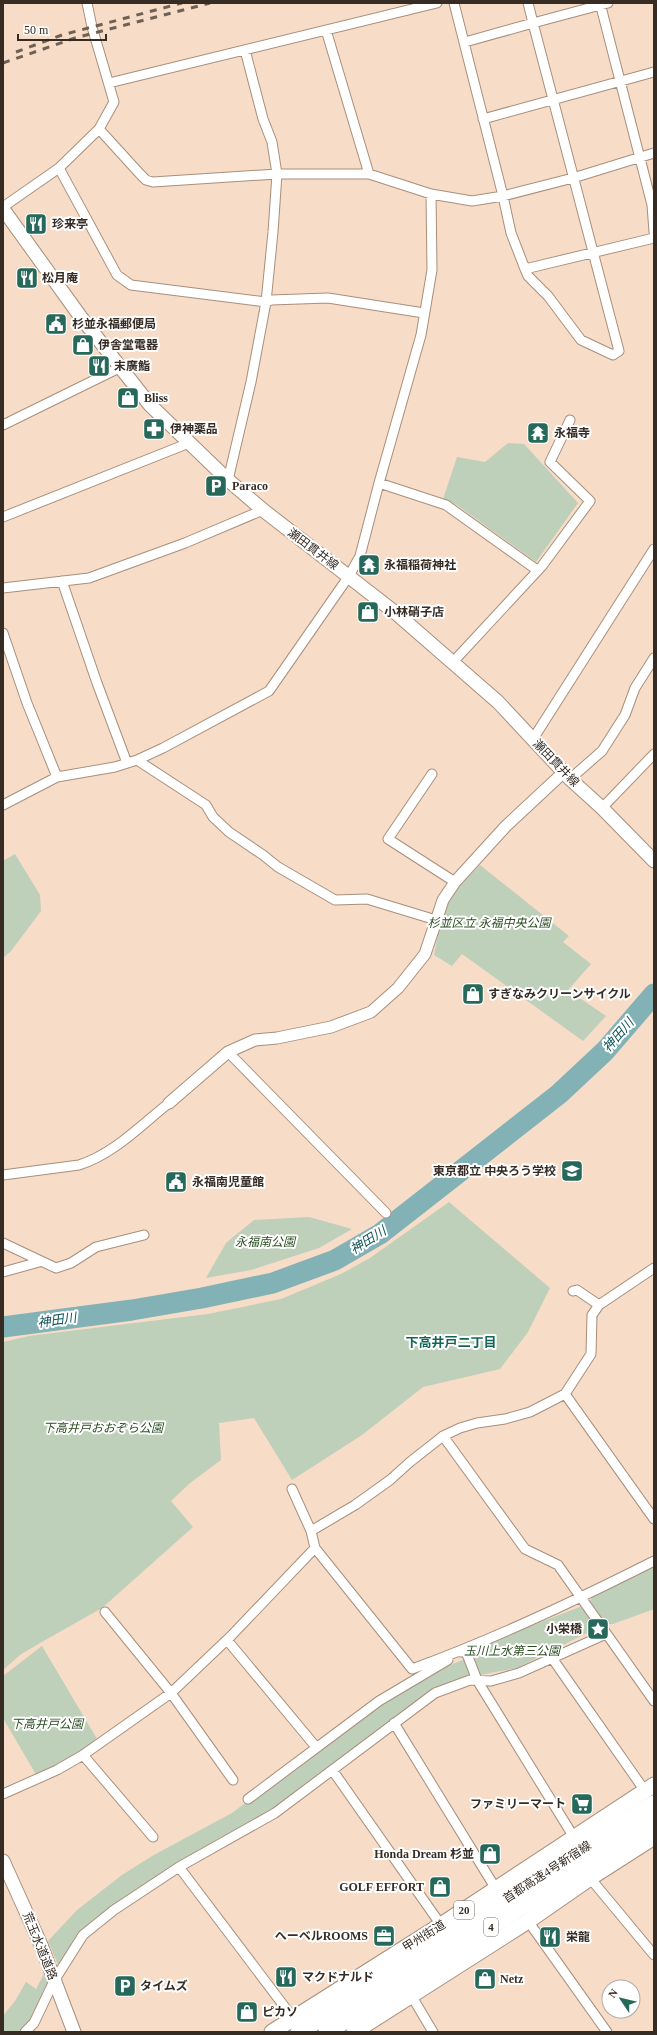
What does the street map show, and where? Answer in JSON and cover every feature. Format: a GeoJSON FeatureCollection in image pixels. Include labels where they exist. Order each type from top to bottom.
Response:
{"type":"FeatureCollection","features":[{"type":"Feature","properties":{"kind":"highway","name":"甲州街道"},"geometry":{"type":"LineString","coordinates":[[272,2032],[296,2025],[441,1925],[575,1839],[651,1793]]}},
{"type":"Feature","properties":{"kind":"highway","name":"首都高速4号新宿線"},"geometry":{"type":"LineString","coordinates":[[296,2025],[651,1793]]}},
{"type":"Feature","properties":{"kind":"highway","name":"首都高速4号新宿線"},"geometry":{"type":"LineString","coordinates":[[326,2032],[654,1821]]}},
{"type":"Feature","properties":{"kind":"highway"},"geometry":{"type":"LineString","coordinates":[[354,2032],[528,1921],[590,1878],[654,1838]]}},
{"type":"Feature","properties":{"kind":"main road","name":"瀬田貫井線"},"geometry":{"type":"LineString","coordinates":[[3,208],[119,368],[150,405],[228,480],[263,510],[397,614],[498,702],[567,775],[653,859]]}},
{"type":"Feature","properties":{"kind":"main road","name":"荒玉水道道路"},"geometry":{"type":"LineString","coordinates":[[3,1861],[41,1945],[74,2032]]}},
{"type":"Feature","properties":{"kind":"street"},"geometry":{"type":"LineString","coordinates":[[3,208],[59,168],[99,129],[114,102],[92,27],[87,3]]}},
{"type":"Feature","properties":{"kind":"street"},"geometry":{"type":"LineString","coordinates":[[109,83],[437,3]]}},
{"type":"Feature","properties":{"kind":"street"},"geometry":{"type":"LineString","coordinates":[[454,3],[465,42],[483,120],[504,196],[511,233],[528,276],[548,296],[581,340],[613,354],[619,351],[528,3]]}},
{"type":"Feature","properties":{"kind":"street"},"geometry":{"type":"LineString","coordinates":[[465,42],[603,4],[620,81],[652,205],[654,232]]}},
{"type":"Feature","properties":{"kind":"street"},"geometry":{"type":"LineString","coordinates":[[326,30],[369,174]]}},
{"type":"Feature","properties":{"kind":"street"},"geometry":{"type":"LineString","coordinates":[[228,480],[252,382],[266,302],[277,174],[272,142],[263,119],[245,50]]}},
{"type":"Feature","properties":{"kind":"street"},"geometry":{"type":"LineString","coordinates":[[483,120],[654,72]]}},
{"type":"Feature","properties":{"kind":"street"},"geometry":{"type":"LineString","coordinates":[[99,129],[146,180],[153,182],[277,174],[369,174],[431,194],[472,201],[504,196],[573,178],[654,153]]}},
{"type":"Feature","properties":{"kind":"street"},"geometry":{"type":"LineString","coordinates":[[59,168],[117,275],[131,285],[266,302],[271,300],[328,298],[424,314]]}},
{"type":"Feature","properties":{"kind":"street"},"geometry":{"type":"LineString","coordinates":[[3,803],[57,777],[115,767],[137,760],[163,748],[269,691],[349,576],[360,556],[421,335],[432,270],[431,194]]}},
{"type":"Feature","properties":{"kind":"street"},"geometry":{"type":"LineString","coordinates":[[525,269],[654,238]]}},
{"type":"Feature","properties":{"kind":"street"},"geometry":{"type":"LineString","coordinates":[[422,253],[432,253]]}},
{"type":"Feature","properties":{"kind":"street"},"geometry":{"type":"LineString","coordinates":[[3,425],[119,368]]}},
{"type":"Feature","properties":{"kind":"street"},"geometry":{"type":"LineString","coordinates":[[453,662],[542,566],[590,501],[550,462],[570,420]]}},
{"type":"Feature","properties":{"kind":"street"},"geometry":{"type":"LineString","coordinates":[[3,517],[189,443]]}},
{"type":"Feature","properties":{"kind":"street"},"geometry":{"type":"LineString","coordinates":[[379,483],[446,505],[537,570]]}},
{"type":"Feature","properties":{"kind":"street"},"geometry":{"type":"LineString","coordinates":[[3,588],[89,578],[185,543],[263,510]]}},
{"type":"Feature","properties":{"kind":"street"},"geometry":{"type":"LineString","coordinates":[[533,739],[654,549]]}},
{"type":"Feature","properties":{"kind":"street"},"geometry":{"type":"LineString","coordinates":[[62,581],[97,683],[127,763]]}},
{"type":"Feature","properties":{"kind":"street"},"geometry":{"type":"LineString","coordinates":[[3,633],[27,703],[57,777]]}},
{"type":"Feature","properties":{"kind":"street"},"geometry":{"type":"LineString","coordinates":[[3,1175],[79,1166],[90,1162],[105,1155],[169,1103],[228,1052],[255,1040],[277,1038],[331,1027],[371,1012],[398,988],[426,954],[442,900],[454,882],[506,826],[567,775],[602,751],[625,715],[635,688],[654,658]]}},
{"type":"Feature","properties":{"kind":"street"},"geometry":{"type":"LineString","coordinates":[[602,808],[654,754]]}},
{"type":"Feature","properties":{"kind":"street"},"geometry":{"type":"LineString","coordinates":[[137,760],[206,805],[213,817],[229,832],[278,867],[335,900],[367,899],[436,920]]}},
{"type":"Feature","properties":{"kind":"street"},"geometry":{"type":"LineString","coordinates":[[432,774],[388,839],[454,882]]}},
{"type":"Feature","properties":{"kind":"street"},"geometry":{"type":"LineString","coordinates":[[228,1052],[386,1213]]}},
{"type":"Feature","properties":{"kind":"street"},"geometry":{"type":"LineString","coordinates":[[3,1243],[39,1262],[56,1268],[70,1263],[96,1247],[144,1234]]}},
{"type":"Feature","properties":{"kind":"street"},"geometry":{"type":"LineString","coordinates":[[3,1272],[39,1262]]}},
{"type":"Feature","properties":{"kind":"street"},"geometry":{"type":"LineString","coordinates":[[311,1531],[355,1505],[444,1436],[477,1423],[505,1419],[530,1412],[565,1394],[591,1354],[592,1315],[599,1305],[654,1268]]}},
{"type":"Feature","properties":{"kind":"street"},"geometry":{"type":"LineString","coordinates":[[573,1291],[577,1290],[599,1305]]}},
{"type":"Feature","properties":{"kind":"street"},"geometry":{"type":"LineString","coordinates":[[565,1394],[654,1519]]}},
{"type":"Feature","properties":{"kind":"street"},"geometry":{"type":"LineString","coordinates":[[444,1436],[525,1549],[558,1565],[654,1701]]}},
{"type":"Feature","properties":{"kind":"street"},"geometry":{"type":"LineString","coordinates":[[292,1489],[311,1531],[315,1548],[412,1669],[465,1649],[582,1597],[654,1561]]}},
{"type":"Feature","properties":{"kind":"street"},"geometry":{"type":"LineString","coordinates":[[3,1794],[57,1770],[83,1755],[172,1693],[226,1640],[315,1548]]}},
{"type":"Feature","properties":{"kind":"street"},"geometry":{"type":"LineString","coordinates":[[105,1612],[172,1693],[233,1780]]}},
{"type":"Feature","properties":{"kind":"street"},"geometry":{"type":"LineString","coordinates":[[25,2032],[34,2023],[54,1981],[82,1936],[94,1925],[179,1867],[275,1813],[334,1771],[394,1723],[435,1693],[470,1680],[491,1681],[519,1673],[606,1634]]}},
{"type":"Feature","properties":{"kind":"street"},"geometry":{"type":"LineString","coordinates":[[226,1640],[316,1747]]}},
{"type":"Feature","properties":{"kind":"street"},"geometry":{"type":"LineString","coordinates":[[465,1649],[477,1680],[575,1839]]}},
{"type":"Feature","properties":{"kind":"street"},"geometry":{"type":"LineString","coordinates":[[248,1799],[379,1701],[465,1649]]}},
{"type":"Feature","properties":{"kind":"street"},"geometry":{"type":"LineString","coordinates":[[552,1658],[651,1793]]}},
{"type":"Feature","properties":{"kind":"street"},"geometry":{"type":"LineString","coordinates":[[394,1723],[496,1890]]}},
{"type":"Feature","properties":{"kind":"street"},"geometry":{"type":"LineString","coordinates":[[83,1755],[153,1837]]}},
{"type":"Feature","properties":{"kind":"street"},"geometry":{"type":"LineString","coordinates":[[334,1771],[441,1925]]}},
{"type":"Feature","properties":{"kind":"street"},"geometry":{"type":"LineString","coordinates":[[179,1867],[296,2025]]}},
{"type":"Feature","properties":{"kind":"street"},"geometry":{"type":"LineString","coordinates":[[590,1878],[654,1956]]}},
{"type":"Feature","properties":{"kind":"street"},"geometry":{"type":"LineString","coordinates":[[528,1921],[607,2032]]}},
{"type":"Feature","properties":{"kind":"street"},"geometry":{"type":"LineString","coordinates":[[411,1995],[432,2032]]}},
{"type":"Feature","properties":{"kind":"green space"},"geometry":{"type":"Polygon","coordinates":[[[508,443],[524,444],[578,503],[536,562],[457,505],[443,499],[457,457],[485,462],[508,443]]]}},
{"type":"Feature","properties":{"kind":"green space"},"geometry":{"type":"Polygon","coordinates":[[[15,854],[40,895],[41,911],[11,951],[3,958],[3,861],[15,854]]]}},
{"type":"Feature","properties":{"kind":"green space","name":"杉並区立 永福中央公園"},"geometry":{"type":"Polygon","coordinates":[[[480,865],[569,936],[563,942],[591,964],[568,990],[606,1016],[583,1041],[462,954],[452,966],[434,955],[441,922],[448,903],[463,883],[480,865]]]}},
{"type":"Feature","properties":{"kind":"green space","name":"下高井戸おおぞら公園"},"geometry":{"type":"Polygon","coordinates":[[[449,1202],[550,1288],[528,1332],[500,1369],[423,1387],[362,1435],[292,1480],[254,1418],[219,1423],[221,1460],[190,1483],[171,1501],[193,1527],[102,1608],[20,1655],[3,1670],[3,1342],[29,1336],[208,1314],[281,1299],[341,1274],[370,1258],[449,1202]]]}},
{"type":"Feature","properties":{"kind":"green space","name":"永福南公園"},"geometry":{"type":"Polygon","coordinates":[[[309,1217],[352,1229],[319,1248],[251,1270],[206,1278],[226,1243],[254,1220],[309,1217]]]}},
{"type":"Feature","properties":{"kind":"green space"},"geometry":{"type":"Polygon","coordinates":[[[654,1564],[654,1609],[613,1624],[605,1624],[590,1601],[595,1593],[654,1564]]]}},
{"type":"Feature","properties":{"kind":"green space","name":"玉川上水第三公園"},"geometry":{"type":"Polygon","coordinates":[[[582,1606],[597,1628],[517,1668],[480,1675],[472,1649],[582,1606]]]}},
{"type":"Feature","properties":{"kind":"green space","name":"下高井戸公園"},"geometry":{"type":"Polygon","coordinates":[[[42,1646],[100,1744],[38,1778],[3,1718],[3,1676],[42,1646]]]}},
{"type":"Feature","properties":{"kind":"green space","name":"玉川上水第三公園"},"geometry":{"type":"Polygon","coordinates":[[[465,1659],[471,1675],[436,1688],[392,1719],[310,1785],[228,1837],[147,1883],[99,1916],[80,1934],[58,1965],[48,1941],[77,1910],[122,1875],[152,1856],[232,1813],[367,1711],[431,1673],[465,1659]]]}},
{"type":"Feature","properties":{"kind":"green space"},"geometry":{"type":"Polygon","coordinates":[[[44,1974],[49,1987],[32,2020],[20,2032],[3,2032],[3,2016],[15,2001],[26,1982],[36,1989],[44,1974]]]}},
{"type":"Feature","properties":{"kind":"waterway","name":"神田川"},"geometry":{"type":"LineString","coordinates":[[3,1327],[132,1310],[202,1298],[273,1283],[335,1260],[380,1234],[559,1094],[605,1051],[654,994]]}},
{"type":"Feature","properties":{"kind":"railway"},"geometry":{"type":"LineString","coordinates":[[16,52],[62,35],[182,3]]}},
{"type":"Feature","properties":{"kind":"railway"},"geometry":{"type":"LineString","coordinates":[[3,63],[75,38],[210,3]]}},
{"type":"Feature","properties":{"kind":"place","name":"珍来亭"},"geometry":{"type":"Point","coordinates":[36,224]}},
{"type":"Feature","properties":{"kind":"place","name":"松月庵"},"geometry":{"type":"Point","coordinates":[27,278]}},
{"type":"Feature","properties":{"kind":"place","name":"杉並永福郵便局"},"geometry":{"type":"Point","coordinates":[56,324]}},
{"type":"Feature","properties":{"kind":"place","name":"伊舎堂電器"},"geometry":{"type":"Point","coordinates":[83,345]}},
{"type":"Feature","properties":{"kind":"place","name":"末廣鮨"},"geometry":{"type":"Point","coordinates":[99,366]}},
{"type":"Feature","properties":{"kind":"place","name":"Bliss"},"geometry":{"type":"Point","coordinates":[128,398]}},
{"type":"Feature","properties":{"kind":"place","name":"伊神薬品"},"geometry":{"type":"Point","coordinates":[154,429]}},
{"type":"Feature","properties":{"kind":"place","name":"永福寺"},"geometry":{"type":"Point","coordinates":[538,433]}},
{"type":"Feature","properties":{"kind":"place","name":"Paraco"},"geometry":{"type":"Point","coordinates":[216,486]}},
{"type":"Feature","properties":{"kind":"place","name":"永福稲荷神社"},"geometry":{"type":"Point","coordinates":[369,565]}},
{"type":"Feature","properties":{"kind":"place","name":"小林硝子店"},"geometry":{"type":"Point","coordinates":[368,612]}},
{"type":"Feature","properties":{"kind":"place","name":"すぎなみクリーンサイクル"},"geometry":{"type":"Point","coordinates":[473,994]}},
{"type":"Feature","properties":{"kind":"place","name":"東京都立 中央ろう学校"},"geometry":{"type":"Point","coordinates":[572,1171]}},
{"type":"Feature","properties":{"kind":"place","name":"永福南児童館"},"geometry":{"type":"Point","coordinates":[176,1182]}},
{"type":"Feature","properties":{"kind":"place","name":"小栄橋"},"geometry":{"type":"Point","coordinates":[598,1629]}},
{"type":"Feature","properties":{"kind":"place","name":"ファミリーマート"},"geometry":{"type":"Point","coordinates":[582,1804]}},
{"type":"Feature","properties":{"kind":"place","name":"Honda Dream 杉並"},"geometry":{"type":"Point","coordinates":[490,1854]}},
{"type":"Feature","properties":{"kind":"place","name":"GOLF EFFORT"},"geometry":{"type":"Point","coordinates":[440,1887]}},
{"type":"Feature","properties":{"kind":"place","name":"へーベルROOMS"},"geometry":{"type":"Point","coordinates":[384,1936]}},
{"type":"Feature","properties":{"kind":"place","name":"栄龍"},"geometry":{"type":"Point","coordinates":[550,1937]}},
{"type":"Feature","properties":{"kind":"place","name":"マクドナルド"},"geometry":{"type":"Point","coordinates":[286,1977]}},
{"type":"Feature","properties":{"kind":"place","name":"Netz"},"geometry":{"type":"Point","coordinates":[485,1979]}},
{"type":"Feature","properties":{"kind":"place","name":"タイムズ"},"geometry":{"type":"Point","coordinates":[125,1986]}},
{"type":"Feature","properties":{"kind":"place","name":"ピカソ"},"geometry":{"type":"Point","coordinates":[247,2012]}},
{"type":"Feature","properties":{"kind":"district","name":"下高井戸二丁目"},"geometry":{"type":"Point","coordinates":[451,1342]}}]}
